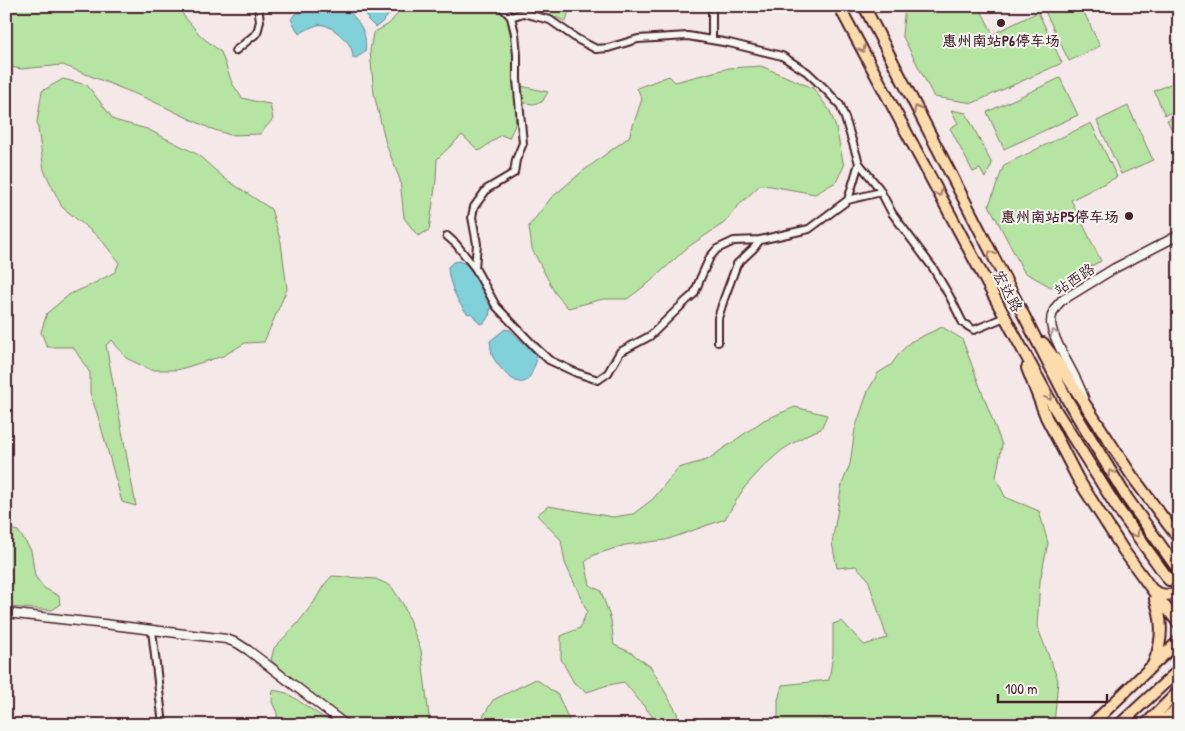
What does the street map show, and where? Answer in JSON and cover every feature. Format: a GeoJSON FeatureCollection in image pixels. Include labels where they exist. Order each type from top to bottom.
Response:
{"type":"FeatureCollection","features":[{"type":"Feature","properties":{"kind":"main road","name":"宏达路"},"geometry":{"type":"LineString","coordinates":[[839,6],[1056,409],[1116,506],[1169,580]]}},
{"type":"Feature","properties":{"kind":"main road","name":"宏达路"},"geometry":{"type":"LineString","coordinates":[[864,6],[1068,401],[1122,490],[1179,571]]}},
{"type":"Feature","properties":{"kind":"main road"},"geometry":{"type":"LineString","coordinates":[[1028,324],[1060,366],[1132,476],[1179,539]]}},
{"type":"Feature","properties":{"kind":"main road"},"geometry":{"type":"LineString","coordinates":[[1013,332],[1046,417],[1078,479],[1124,551],[1179,624]]}},
{"type":"Feature","properties":{"kind":"main road"},"geometry":{"type":"LineString","coordinates":[[1149,586],[1161,594],[1179,593]]}},
{"type":"Feature","properties":{"kind":"main road"},"geometry":{"type":"LineString","coordinates":[[1149,586],[1155,598],[1161,623],[1161,640],[1154,664]]}},
{"type":"Feature","properties":{"kind":"main road"},"geometry":{"type":"LineString","coordinates":[[1091,725],[1179,641]]}},
{"type":"Feature","properties":{"kind":"main road"},"geometry":{"type":"LineString","coordinates":[[1119,725],[1179,670]]}},
{"type":"Feature","properties":{"kind":"main road"},"geometry":{"type":"LineString","coordinates":[[1145,725],[1179,691]]}},
{"type":"Feature","properties":{"kind":"main road"},"geometry":{"type":"LineString","coordinates":[[1158,725],[1179,707]]}},
{"type":"Feature","properties":{"kind":"street"},"geometry":{"type":"LineString","coordinates":[[235,51],[257,34],[260,21],[258,6]]}},
{"type":"Feature","properties":{"kind":"street"},"geometry":{"type":"LineString","coordinates":[[476,268],[477,244],[472,216],[474,207],[488,189],[514,173],[522,143],[515,33],[511,17],[500,6]]}},
{"type":"Feature","properties":{"kind":"street"},"geometry":{"type":"LineString","coordinates":[[712,6],[712,40]]}},
{"type":"Feature","properties":{"kind":"street"},"geometry":{"type":"LineString","coordinates":[[511,17],[523,9],[550,20],[577,39],[596,49],[608,48],[638,39],[688,36],[729,43],[782,56],[807,72],[840,105],[859,163],[881,192],[892,213],[933,268],[950,296],[963,323],[974,330],[1005,317]]}},
{"type":"Feature","properties":{"kind":"street"},"geometry":{"type":"LineString","coordinates":[[848,200],[859,163]]}},
{"type":"Feature","properties":{"kind":"street"},"geometry":{"type":"LineString","coordinates":[[447,236],[476,268],[496,306],[534,347],[549,360],[598,380],[608,373],[620,352],[650,336],[694,294],[710,257],[717,249],[734,241],[760,240],[809,229],[848,200],[881,192]]}},
{"type":"Feature","properties":{"kind":"street","name":"站西路"},"geometry":{"type":"LineString","coordinates":[[1088,409],[1081,390],[1052,330],[1053,312],[1065,298],[1116,268],[1179,235]]}},
{"type":"Feature","properties":{"kind":"street"},"geometry":{"type":"LineString","coordinates":[[718,342],[718,318],[737,264],[760,240]]}},
{"type":"Feature","properties":{"kind":"street"},"geometry":{"type":"LineString","coordinates":[[6,613],[96,622],[226,639],[248,650],[346,725]]}},
{"type":"Feature","properties":{"kind":"street"},"geometry":{"type":"LineString","coordinates":[[152,630],[163,725]]}},
{"type":"Feature","properties":{"kind":"green space"},"geometry":{"type":"Polygon","coordinates":[[[6,6],[181,6],[183,15],[201,36],[221,52],[232,83],[242,98],[270,104],[273,119],[260,134],[230,135],[209,128],[148,99],[63,65],[21,69],[6,66],[6,6]]]}},
{"type":"Feature","properties":{"kind":"green space"},"geometry":{"type":"Polygon","coordinates":[[[404,6],[570,6],[566,22],[541,10],[518,8],[508,24],[521,86],[548,92],[542,102],[533,104],[517,102],[515,125],[509,138],[501,135],[479,151],[462,135],[437,159],[429,230],[418,236],[404,218],[400,180],[386,144],[374,94],[370,51],[373,33],[389,24],[404,6]]]}},
{"type":"Feature","properties":{"kind":"green space"},"geometry":{"type":"Polygon","coordinates":[[[905,6],[979,6],[993,34],[1038,12],[1062,63],[973,103],[934,97],[902,35],[905,6]]]}},
{"type":"Feature","properties":{"kind":"green space"},"geometry":{"type":"Polygon","coordinates":[[[1050,6],[1081,6],[1100,46],[1069,61],[1044,9],[1050,6]]]}},
{"type":"Feature","properties":{"kind":"green space"},"geometry":{"type":"Polygon","coordinates":[[[761,66],[813,88],[830,111],[836,128],[844,166],[836,182],[815,194],[760,185],[737,207],[724,223],[688,247],[650,282],[627,299],[603,299],[568,308],[555,293],[532,249],[529,226],[551,198],[583,171],[629,137],[642,99],[637,88],[669,76],[675,82],[729,68],[761,66]]]}},
{"type":"Feature","properties":{"kind":"green space"},"geometry":{"type":"Polygon","coordinates":[[[1060,78],[1078,115],[1004,149],[987,112],[1060,78]]]}},
{"type":"Feature","properties":{"kind":"green space"},"geometry":{"type":"Polygon","coordinates":[[[63,79],[87,85],[114,120],[147,129],[197,154],[224,178],[271,209],[281,242],[287,289],[264,342],[245,343],[223,356],[177,370],[151,370],[126,358],[112,340],[106,345],[136,506],[122,502],[90,393],[90,373],[73,347],[47,347],[41,332],[47,313],[70,294],[115,272],[119,263],[101,239],[62,207],[44,170],[37,122],[42,91],[63,79]]]}},
{"type":"Feature","properties":{"kind":"green space"},"geometry":{"type":"Polygon","coordinates":[[[1179,80],[1179,109],[1165,115],[1154,91],[1179,80]]]}},
{"type":"Feature","properties":{"kind":"green space"},"geometry":{"type":"Polygon","coordinates":[[[1128,106],[1153,160],[1121,174],[1097,121],[1128,106]]]}},
{"type":"Feature","properties":{"kind":"green space"},"geometry":{"type":"Polygon","coordinates":[[[951,110],[966,113],[992,164],[985,178],[980,169],[973,172],[950,128],[958,123],[951,110]]]}},
{"type":"Feature","properties":{"kind":"green space"},"geometry":{"type":"Polygon","coordinates":[[[1179,115],[1179,143],[1167,120],[1179,115]]]}},
{"type":"Feature","properties":{"kind":"green space"},"geometry":{"type":"Polygon","coordinates":[[[1091,123],[1117,177],[1071,200],[1101,261],[1051,287],[1024,272],[989,205],[1004,165],[1091,123]]]}},
{"type":"Feature","properties":{"kind":"green space"},"geometry":{"type":"Polygon","coordinates":[[[942,327],[962,339],[1002,445],[996,477],[1005,497],[1039,511],[1048,543],[1040,581],[1037,626],[1058,680],[1054,725],[836,725],[824,718],[821,725],[778,725],[778,700],[782,685],[829,680],[833,654],[833,624],[842,621],[864,645],[887,638],[868,579],[856,566],[837,568],[832,543],[842,484],[850,464],[855,429],[868,391],[878,373],[891,365],[910,342],[942,327]]]}},
{"type":"Feature","properties":{"kind":"green space"},"geometry":{"type":"Polygon","coordinates":[[[795,407],[827,415],[821,429],[808,434],[782,450],[763,467],[744,488],[725,519],[666,540],[625,545],[594,555],[585,562],[590,585],[601,591],[611,620],[614,645],[630,652],[651,667],[677,713],[679,725],[654,725],[652,716],[624,682],[587,692],[574,683],[561,659],[561,636],[580,628],[587,611],[565,563],[561,540],[537,515],[548,506],[613,517],[633,514],[653,499],[678,468],[707,460],[764,420],[795,407]]]}},
{"type":"Feature","properties":{"kind":"green space"},"geometry":{"type":"Polygon","coordinates":[[[6,528],[18,531],[31,550],[35,576],[44,588],[59,596],[60,605],[52,610],[6,607],[6,528]]]}},
{"type":"Feature","properties":{"kind":"green space"},"geometry":{"type":"Polygon","coordinates":[[[332,576],[376,579],[391,586],[403,604],[421,650],[430,725],[352,725],[271,660],[274,648],[298,623],[332,576]]]}},
{"type":"Feature","properties":{"kind":"green space"},"geometry":{"type":"Polygon","coordinates":[[[536,679],[558,695],[571,725],[478,725],[493,700],[536,679]]]}},
{"type":"Feature","properties":{"kind":"green space"},"geometry":{"type":"Polygon","coordinates":[[[273,690],[287,693],[330,722],[330,725],[277,725],[277,713],[272,702],[273,690]]]}},
{"type":"Feature","properties":{"kind":"water"},"geometry":{"type":"Polygon","coordinates":[[[311,6],[343,6],[346,8],[362,27],[366,45],[365,52],[353,58],[348,43],[336,31],[327,26],[311,27],[299,34],[291,19],[294,15],[311,6]]]}},
{"type":"Feature","properties":{"kind":"water"},"geometry":{"type":"Polygon","coordinates":[[[363,6],[398,6],[375,27],[368,20],[363,6]]]}},
{"type":"Feature","properties":{"kind":"water"},"geometry":{"type":"Polygon","coordinates":[[[459,261],[466,264],[479,282],[491,306],[489,316],[484,323],[480,324],[471,313],[468,314],[464,310],[454,292],[448,267],[453,262],[459,261]]]}},
{"type":"Feature","properties":{"kind":"water"},"geometry":{"type":"Polygon","coordinates":[[[505,329],[510,330],[535,354],[537,360],[531,375],[526,381],[522,382],[512,379],[502,370],[493,357],[490,341],[505,329]]]}},
{"type":"Feature","properties":{"kind":"place","name":"惠州南站P6停车场"},"geometry":{"type":"Point","coordinates":[1001,23]}},
{"type":"Feature","properties":{"kind":"place","name":"惠州南站P5停车场"},"geometry":{"type":"Point","coordinates":[1129,216]}}]}
